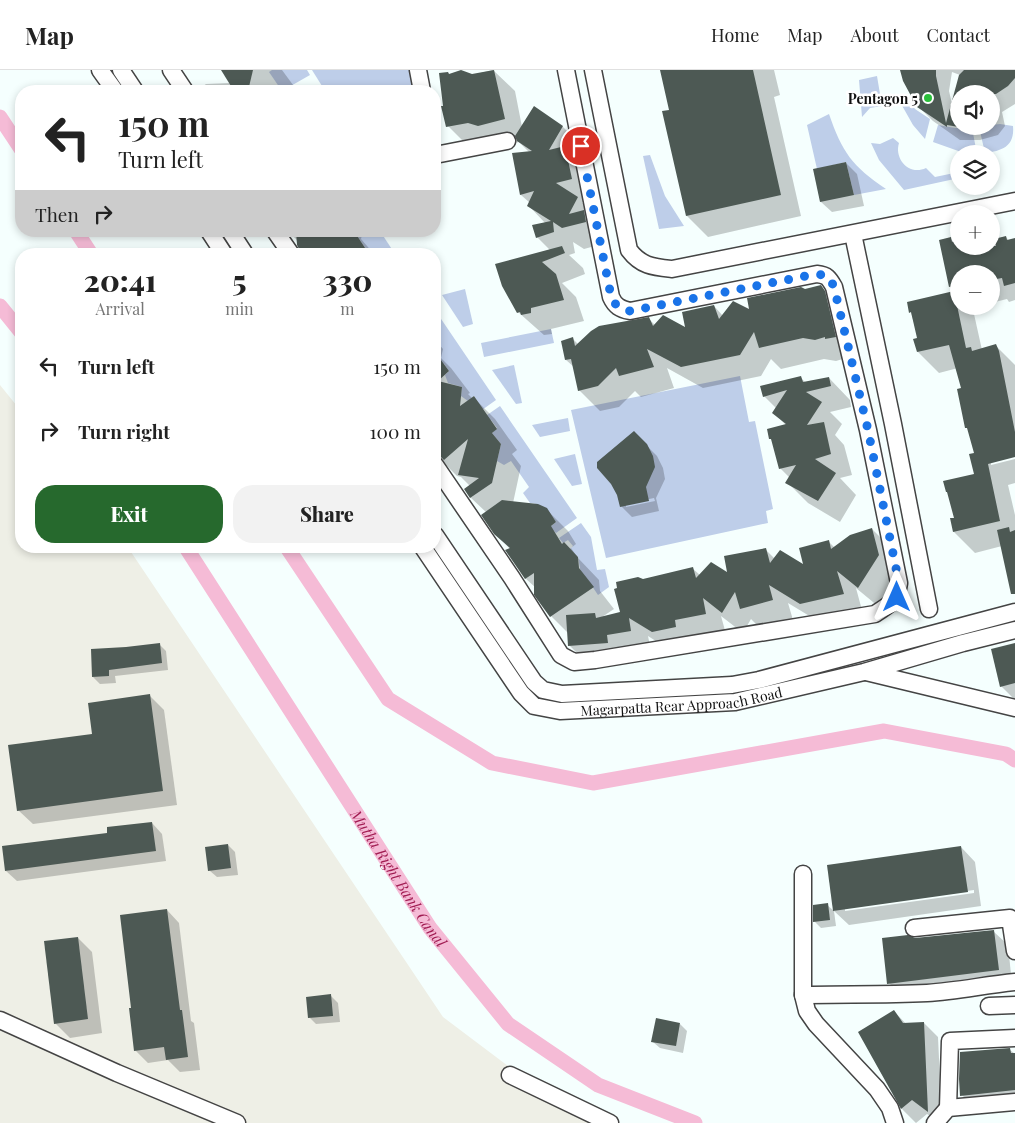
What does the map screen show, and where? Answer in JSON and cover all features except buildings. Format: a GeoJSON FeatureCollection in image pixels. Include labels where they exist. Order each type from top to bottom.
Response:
{"type":"FeatureCollection","features":[{"type":"Feature","properties":{"kind":"street"},"geometry":{"type":"LineString","coordinates":[[100,70],[111,85]]}},
{"type":"Feature","properties":{"kind":"street"},"geometry":{"type":"LineString","coordinates":[[121,70],[131,85]]}},
{"type":"Feature","properties":{"kind":"street"},"geometry":{"type":"LineString","coordinates":[[171,70],[181,85]]}},
{"type":"Feature","properties":{"kind":"street"},"geometry":{"type":"LineString","coordinates":[[418,70],[421,85]]}},
{"type":"Feature","properties":{"kind":"street"},"geometry":{"type":"LineString","coordinates":[[441,474],[512,578],[561,655],[574,662],[875,614],[897,597],[899,583],[868,430],[834,287],[830,279],[825,275],[816,274],[630,311],[622,309],[615,304],[611,296],[566,70]]}},
{"type":"Feature","properties":{"kind":"street"},"geometry":{"type":"LineString","coordinates":[[593,70],[629,250],[636,259],[653,267],[672,269],[1015,201]]}},
{"type":"Feature","properties":{"kind":"street"},"geometry":{"type":"LineString","coordinates":[[441,158],[507,141]]}},
{"type":"Feature","properties":{"kind":"street"},"geometry":{"type":"LineString","coordinates":[[853,234],[929,609]]}},
{"type":"Feature","properties":{"kind":"street"},"geometry":{"type":"LineString","coordinates":[[213,237],[220,248]]}},
{"type":"Feature","properties":{"kind":"street"},"geometry":{"type":"LineString","coordinates":[[234,237],[241,248]]}},
{"type":"Feature","properties":{"kind":"street"},"geometry":{"type":"LineString","coordinates":[[279,237],[287,248]]}},
{"type":"Feature","properties":{"kind":"street"},"geometry":{"type":"LineString","coordinates":[[868,430],[893,424]]}},
{"type":"Feature","properties":{"kind":"street","name":"Magarpatta Rear Approach Road"},"geometry":{"type":"LineString","coordinates":[[441,544],[534,682],[543,690],[562,694],[732,685],[759,680],[1015,612]]}},
{"type":"Feature","properties":{"kind":"street","name":"Magarpatta Rear Approach Road"},"geometry":{"type":"LineString","coordinates":[[427,553],[521,692],[534,706],[560,711],[734,702],[864,672],[962,643],[1015,630]]}},
{"type":"Feature","properties":{"kind":"street"},"geometry":{"type":"LineString","coordinates":[[840,658],[864,672],[1015,708]]}},
{"type":"Feature","properties":{"kind":"street"},"geometry":{"type":"LineString","coordinates":[[803,874],[803,995],[808,1010],[816,1024],[877,1088],[890,1108],[895,1123]]}},
{"type":"Feature","properties":{"kind":"street"},"geometry":{"type":"LineString","coordinates":[[914,928],[1010,918],[1015,951]]}},
{"type":"Feature","properties":{"kind":"street"},"geometry":{"type":"LineString","coordinates":[[803,995],[878,995],[928,992],[1015,982]]}},
{"type":"Feature","properties":{"kind":"street"},"geometry":{"type":"LineString","coordinates":[[989,1006],[1015,1005]]}},
{"type":"Feature","properties":{"kind":"street"},"geometry":{"type":"LineString","coordinates":[[0,1020],[117,1074],[237,1123]]}},
{"type":"Feature","properties":{"kind":"street"},"geometry":{"type":"LineString","coordinates":[[935,1123],[948,1108],[950,1041],[1015,1038]]}},
{"type":"Feature","properties":{"kind":"street"},"geometry":{"type":"LineString","coordinates":[[510,1075],[610,1123]]}},
{"type":"Feature","properties":{"kind":"street"},"geometry":{"type":"LineString","coordinates":[[948,1108],[1015,1102]]}},
{"type":"Feature","properties":{"kind":"shaded area"},"geometry":{"type":"Polygon","coordinates":[[[272,70],[307,70],[310,75],[292,85],[278,85],[269,72],[272,70]]]}},
{"type":"Feature","properties":{"kind":"shaded area"},"geometry":{"type":"Polygon","coordinates":[[[312,70],[411,70],[412,85],[321,85],[312,70]]]}},
{"type":"Feature","properties":{"kind":"shaded area"},"geometry":{"type":"Polygon","coordinates":[[[877,76],[882,106],[870,108],[862,117],[859,80],[877,76]]]}},
{"type":"Feature","properties":{"kind":"shaded area"},"geometry":{"type":"Polygon","coordinates":[[[906,97],[915,109],[930,119],[925,139],[913,125],[900,102],[906,97]]]}},
{"type":"Feature","properties":{"kind":"shaded area"},"geometry":{"type":"Polygon","coordinates":[[[829,114],[839,139],[856,165],[886,189],[854,195],[846,162],[817,169],[807,125],[829,114]]]}},
{"type":"Feature","properties":{"kind":"shaded area"},"geometry":{"type":"Polygon","coordinates":[[[1000,124],[1013,126],[1012,139],[1006,147],[1000,149],[1000,145],[983,145],[981,135],[1000,135],[1000,124]]]}},
{"type":"Feature","properties":{"kind":"shaded area"},"geometry":{"type":"Polygon","coordinates":[[[938,125],[950,127],[950,135],[973,135],[975,145],[950,145],[950,148],[933,142],[938,125]]]}},
{"type":"Feature","properties":{"kind":"shaded area"},"geometry":{"type":"Polygon","coordinates":[[[893,138],[899,143],[898,149],[901,160],[909,168],[920,170],[926,168],[935,177],[950,174],[950,180],[904,190],[879,160],[871,143],[880,144],[893,138]]]}},
{"type":"Feature","properties":{"kind":"shaded area"},"geometry":{"type":"Polygon","coordinates":[[[650,155],[665,196],[684,226],[659,229],[643,156],[650,155]]]}},
{"type":"Feature","properties":{"kind":"shaded area"},"geometry":{"type":"Polygon","coordinates":[[[358,237],[384,237],[391,248],[365,248],[358,237]]]}},
{"type":"Feature","properties":{"kind":"shaded area"},"geometry":{"type":"Polygon","coordinates":[[[465,289],[473,324],[463,327],[442,295],[465,289]]]}},
{"type":"Feature","properties":{"kind":"shaded area"},"geometry":{"type":"Polygon","coordinates":[[[441,319],[496,400],[472,417],[479,404],[474,396],[468,401],[461,396],[462,387],[448,383],[445,375],[449,371],[444,364],[441,366],[441,319]]]}},
{"type":"Feature","properties":{"kind":"shaded area"},"geometry":{"type":"Polygon","coordinates":[[[551,329],[554,343],[484,357],[481,343],[551,329]]]}},
{"type":"Feature","properties":{"kind":"shaded area"},"geometry":{"type":"Polygon","coordinates":[[[514,365],[522,403],[516,404],[492,370],[514,365]]]}},
{"type":"Feature","properties":{"kind":"shaded area"},"geometry":{"type":"Polygon","coordinates":[[[740,376],[749,422],[755,421],[773,509],[766,511],[768,523],[606,558],[571,410],[740,376]]]}},
{"type":"Feature","properties":{"kind":"shaded area"},"geometry":{"type":"Polygon","coordinates":[[[0,385],[15,404],[15,553],[132,553],[443,1017],[560,1105],[610,1123],[0,1123],[0,385]]]}},
{"type":"Feature","properties":{"kind":"shaded area"},"geometry":{"type":"Polygon","coordinates":[[[500,406],[577,518],[556,533],[550,527],[556,522],[551,515],[542,507],[530,503],[523,493],[529,487],[511,461],[504,465],[497,461],[501,444],[492,433],[497,428],[491,420],[477,422],[500,406]]]}},
{"type":"Feature","properties":{"kind":"shaded area"},"geometry":{"type":"Polygon","coordinates":[[[568,418],[570,431],[540,437],[532,425],[568,418]]]}},
{"type":"Feature","properties":{"kind":"shaded area"},"geometry":{"type":"Polygon","coordinates":[[[575,454],[582,484],[572,486],[554,459],[575,454]]]}},
{"type":"Feature","properties":{"kind":"shaded area"},"geometry":{"type":"Polygon","coordinates":[[[581,523],[591,537],[597,570],[605,569],[609,587],[598,595],[588,580],[581,574],[578,557],[570,549],[573,546],[568,540],[563,543],[559,538],[581,523]]]}},
{"type":"Feature","properties":{"kind":"waterway"},"geometry":{"type":"LineString","coordinates":[[0,117],[15,140]]}},
{"type":"Feature","properties":{"kind":"waterway"},"geometry":{"type":"LineString","coordinates":[[80,237],[87,248]]}},
{"type":"Feature","properties":{"kind":"waterway","name":"Mutha Right Bank Canal"},"geometry":{"type":"LineString","coordinates":[[0,306],[15,325]]}},
{"type":"Feature","properties":{"kind":"waterway","name":"Mutha Right Bank Canal"},"geometry":{"type":"LineString","coordinates":[[189,553],[430,928],[508,1024],[598,1085],[695,1123]]}},
{"type":"Feature","properties":{"kind":"waterway"},"geometry":{"type":"LineString","coordinates":[[291,553],[388,699],[492,763],[593,783],[884,731],[1006,754],[1015,760]]}},
{"type":"Feature","properties":{"kind":"place","name":"Pentagon 5"},"geometry":{"type":"Point","coordinates":[928,98]}},
{"type":"Feature","properties":{"kind":"route"},"geometry":{"type":"LineString","coordinates":[[581,146],[611,296],[615,304],[622,309],[630,311],[816,274],[825,275],[830,279],[834,287],[868,430],[899,583],[897,597]]}}]}
